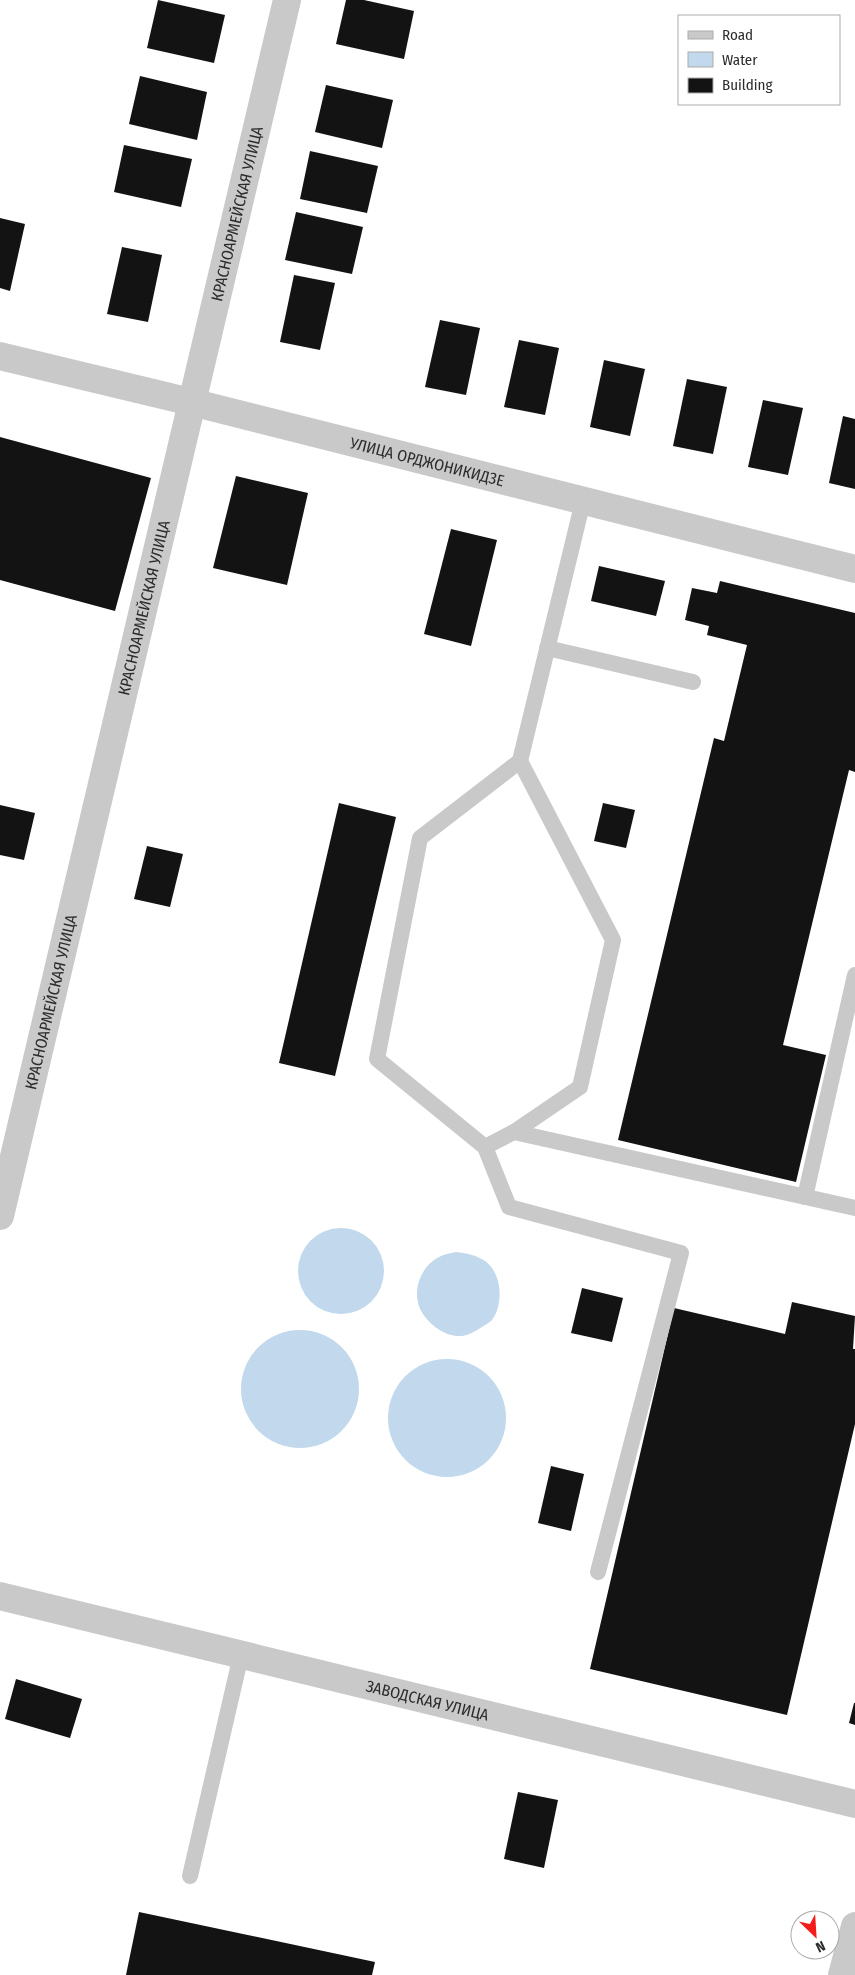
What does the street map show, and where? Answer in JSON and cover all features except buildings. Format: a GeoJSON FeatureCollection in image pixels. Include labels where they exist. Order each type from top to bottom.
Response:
{"type":"FeatureCollection","features":[{"type":"Feature","properties":{"kind":"street","name":"КРАСНОАРМЕЙСКАЯ УЛИЦА"},"geometry":{"type":"LineString","coordinates":[[0,1216],[287,0]]}},
{"type":"Feature","properties":{"kind":"street","name":"УЛИЦА ОРДЖОНИКИДЗЕ"},"geometry":{"type":"LineString","coordinates":[[0,356],[191,402],[855,569]]}},
{"type":"Feature","properties":{"kind":"street","name":"ЗАВОДСКАЯ УЛИЦА"},"geometry":{"type":"LineString","coordinates":[[0,1596],[855,1804]]}},
{"type":"Feature","properties":{"kind":"street"},"geometry":{"type":"LineString","coordinates":[[842,1975],[855,1926]]}},
{"type":"Feature","properties":{"kind":"lane"},"geometry":{"type":"LineString","coordinates":[[584,500],[520,761],[420,838],[377,1059],[485,1147],[509,1207],[681,1253],[598,1572]]}},
{"type":"Feature","properties":{"kind":"lane"},"geometry":{"type":"LineString","coordinates":[[547,648],[693,682]]}},
{"type":"Feature","properties":{"kind":"lane"},"geometry":{"type":"LineString","coordinates":[[485,1147],[514,1132],[580,1087],[613,940],[520,761]]}},
{"type":"Feature","properties":{"kind":"lane"},"geometry":{"type":"LineString","coordinates":[[805,1197],[855,975]]}},
{"type":"Feature","properties":{"kind":"lane"},"geometry":{"type":"LineString","coordinates":[[514,1132],[855,1208]]}},
{"type":"Feature","properties":{"kind":"lane"},"geometry":{"type":"LineString","coordinates":[[190,1876],[241,1655]]}},
{"type":"Feature","properties":{"kind":"water"},"geometry":{"type":"Polygon","coordinates":[[[333,1228],[349,1228],[358,1231],[372,1240],[381,1254],[384,1271],[381,1288],[372,1302],[358,1311],[349,1314],[333,1314],[317,1307],[305,1295],[298,1279],[298,1263],[305,1247],[317,1235],[333,1228]]]}},
{"type":"Feature","properties":{"kind":"water"},"geometry":{"type":"Polygon","coordinates":[[[456,1252],[478,1257],[491,1266],[498,1281],[500,1297],[492,1320],[472,1333],[461,1336],[444,1333],[430,1323],[423,1314],[417,1298],[419,1282],[427,1267],[441,1256],[456,1252]]]}},
{"type":"Feature","properties":{"kind":"water"},"geometry":{"type":"Polygon","coordinates":[[[300,1330],[323,1334],[342,1347],[355,1366],[359,1389],[355,1412],[342,1431],[323,1444],[300,1448],[277,1444],[258,1431],[245,1412],[241,1389],[245,1366],[258,1347],[277,1334],[300,1330]]]}},
{"type":"Feature","properties":{"kind":"water"},"geometry":{"type":"Polygon","coordinates":[[[447,1359],[470,1363],[489,1376],[502,1395],[506,1418],[502,1441],[489,1460],[470,1473],[447,1477],[424,1473],[405,1460],[392,1441],[388,1418],[392,1395],[405,1376],[424,1363],[447,1359]]]}}]}
